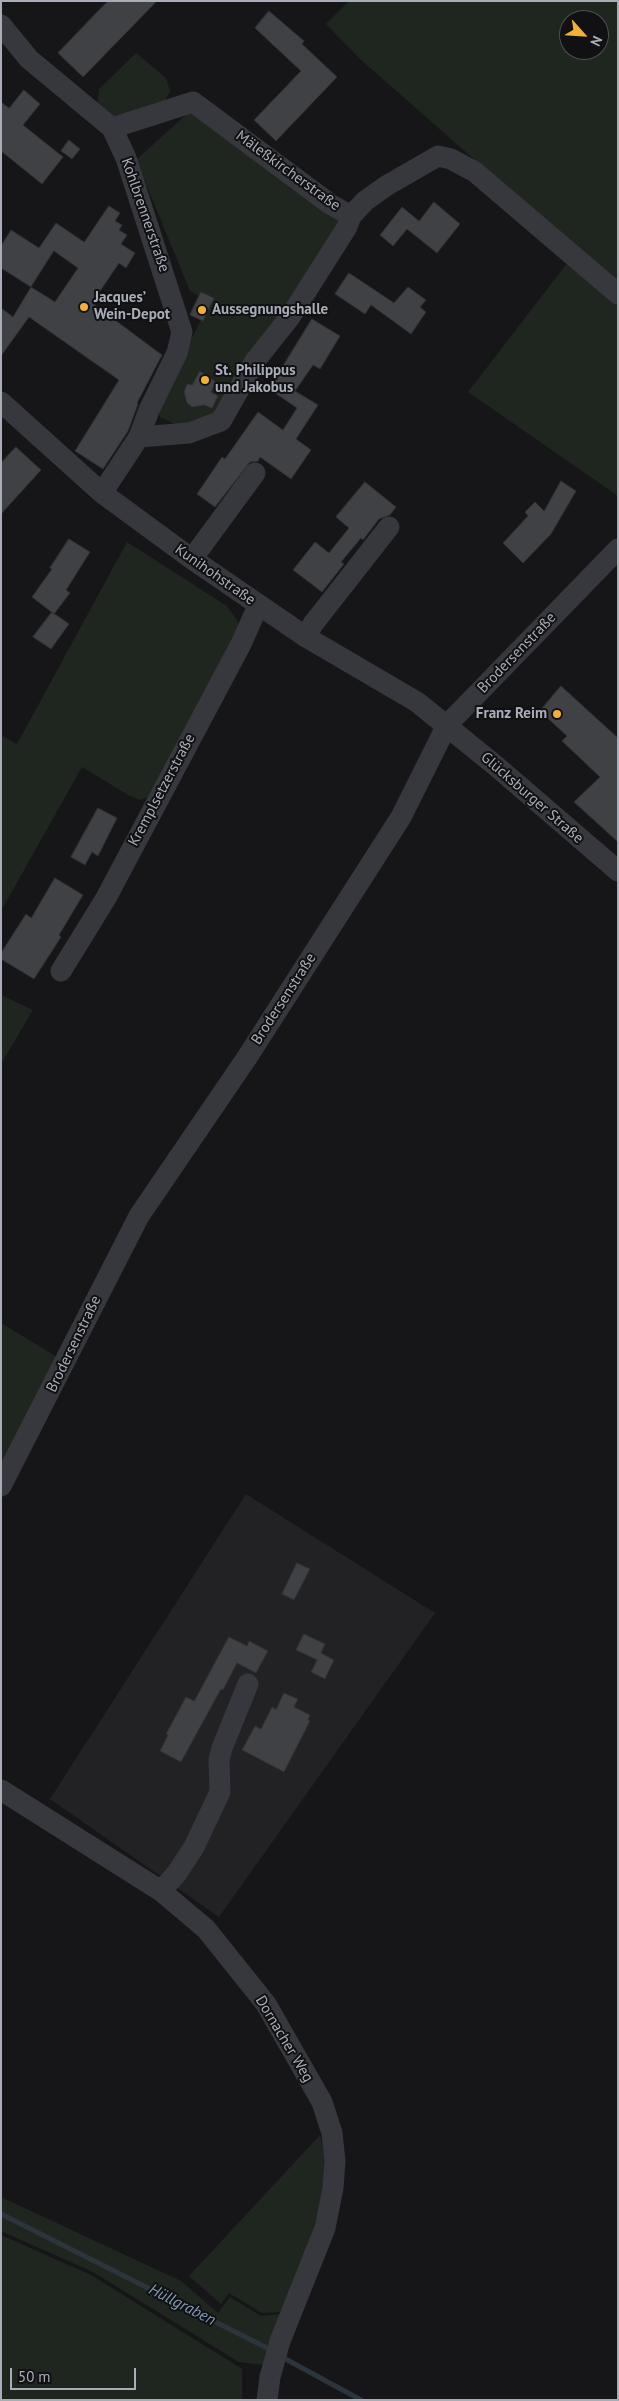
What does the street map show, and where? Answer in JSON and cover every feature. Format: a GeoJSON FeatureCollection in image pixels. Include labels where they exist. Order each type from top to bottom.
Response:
{"type":"FeatureCollection","features":[{"type":"Feature","properties":{"kind":"street","name":"Kohlbrennerstraße"},"geometry":{"type":"LineString","coordinates":[[1,25],[29,59],[112,128],[129,167],[182,332],[177,353],[149,410],[139,437],[102,494]]}},
{"type":"Feature","properties":{"kind":"street","name":"Mäleßkircherstraße"},"geometry":{"type":"LineString","coordinates":[[112,128],[193,102],[330,204],[351,216],[365,201],[386,186],[438,156],[451,159],[475,172],[618,294]]}},
{"type":"Feature","properties":{"kind":"street"},"geometry":{"type":"LineString","coordinates":[[139,437],[189,432],[221,421],[255,362],[290,317],[347,227],[351,216]]}},
{"type":"Feature","properties":{"kind":"street","name":"Kunihohstraße"},"geometry":{"type":"LineString","coordinates":[[1,402],[102,494],[258,606],[417,702],[447,725]]}},
{"type":"Feature","properties":{"kind":"street"},"geometry":{"type":"LineString","coordinates":[[192,559],[255,473]]}},
{"type":"Feature","properties":{"kind":"street"},"geometry":{"type":"LineString","coordinates":[[306,636],[313,624],[388,527]]}},
{"type":"Feature","properties":{"kind":"street","name":"Brodersenstraße"},"geometry":{"type":"LineString","coordinates":[[1,1486],[139,1216],[248,1056],[401,817],[447,725],[618,549]]}},
{"type":"Feature","properties":{"kind":"street","name":"Kremplsetzerstraße"},"geometry":{"type":"LineString","coordinates":[[61,971],[106,898],[241,644],[258,606]]}},
{"type":"Feature","properties":{"kind":"street","name":"Glücksburger Straße"},"geometry":{"type":"LineString","coordinates":[[447,725],[618,871]]}},
{"type":"Feature","properties":{"kind":"street"},"geometry":{"type":"LineString","coordinates":[[161,1891],[177,1873],[194,1847],[220,1792],[219,1760],[222,1748],[248,1684]]}},
{"type":"Feature","properties":{"kind":"street","name":"Dornacher Weg"},"geometry":{"type":"LineString","coordinates":[[1,1790],[161,1891],[206,1930],[266,2004],[322,2102],[332,2133],[335,2161],[333,2188],[325,2228],[280,2341],[272,2370],[267,2400]]}},
{"type":"Feature","properties":{"kind":"shaded area"},"geometry":{"type":"Polygon","coordinates":[[[349,1],[618,1],[618,286],[360,59],[326,24],[349,1]]]}},
{"type":"Feature","properties":{"kind":"shaded area"},"geometry":{"type":"Polygon","coordinates":[[[136,53],[166,78],[170,91],[164,102],[110,118],[97,112],[99,89],[136,53]]]}},
{"type":"Feature","properties":{"kind":"shaded area"},"geometry":{"type":"Polygon","coordinates":[[[189,112],[341,222],[219,414],[183,428],[160,417],[157,407],[201,320],[199,296],[190,291],[136,160],[189,112]]]}},
{"type":"Feature","properties":{"kind":"shaded area"},"geometry":{"type":"Polygon","coordinates":[[[568,262],[618,305],[618,496],[468,392],[568,262]]]}},
{"type":"Feature","properties":{"kind":"shaded area"},"geometry":{"type":"Polygon","coordinates":[[[127,542],[227,606],[239,623],[239,639],[148,797],[140,800],[128,795],[82,767],[1,911],[1,735],[17,744],[127,542]]]}},
{"type":"Feature","properties":{"kind":"shaded area"},"geometry":{"type":"Polygon","coordinates":[[[1,995],[33,1010],[1,1064],[1,995]]]}},
{"type":"Feature","properties":{"kind":"shaded area"},"geometry":{"type":"Polygon","coordinates":[[[1,1323],[57,1357],[1,1471],[1,1323]]]}},
{"type":"Feature","properties":{"kind":"shaded area"},"geometry":{"type":"Polygon","coordinates":[[[246,1494],[435,1613],[219,1917],[50,1799],[246,1494]]]}},
{"type":"Feature","properties":{"kind":"shaded area"},"geometry":{"type":"Polygon","coordinates":[[[320,2135],[325,2162],[321,2201],[297,2276],[282,2312],[262,2313],[229,2293],[221,2304],[189,2276],[320,2135]]]}},
{"type":"Feature","properties":{"kind":"shaded area"},"geometry":{"type":"Polygon","coordinates":[[[1,2197],[181,2281],[218,2313],[230,2297],[261,2316],[281,2314],[265,2365],[239,2362],[93,2272],[1,2231],[1,2197]]]}},
{"type":"Feature","properties":{"kind":"shaded area"},"geometry":{"type":"Polygon","coordinates":[[[1,2235],[91,2275],[242,2369],[242,2400],[1,2400],[1,2235]]]}},
{"type":"Feature","properties":{"kind":"building"},"geometry":{"type":"Polygon","coordinates":[[[108,1],[157,1],[83,77],[58,53],[108,1]]]}},
{"type":"Feature","properties":{"kind":"building"},"geometry":{"type":"Polygon","coordinates":[[[269,11],[304,41],[302,44],[337,77],[276,141],[254,120],[301,71],[255,28],[269,11]]]}},
{"type":"Feature","properties":{"kind":"building"},"geometry":{"type":"Polygon","coordinates":[[[24,90],[40,104],[23,125],[63,157],[42,184],[1,151],[1,102],[9,108],[24,90]]]}},
{"type":"Feature","properties":{"kind":"building"},"geometry":{"type":"Polygon","coordinates":[[[69,140],[80,149],[72,159],[61,151],[69,140]]]}},
{"type":"Feature","properties":{"kind":"building"},"geometry":{"type":"Polygon","coordinates":[[[434,202],[460,224],[437,253],[407,229],[393,246],[380,235],[402,207],[419,221],[434,202]]]}},
{"type":"Feature","properties":{"kind":"building"},"geometry":{"type":"Polygon","coordinates":[[[109,206],[120,213],[115,221],[122,225],[119,230],[127,235],[121,244],[135,253],[126,268],[119,263],[92,303],[162,355],[137,403],[128,431],[103,469],[75,451],[119,380],[29,317],[1,356],[1,308],[13,317],[31,287],[1,268],[1,246],[11,230],[39,248],[56,223],[84,242],[109,206]],[[54,251],[31,287],[55,302],[78,268],[54,251]]]}},
{"type":"Feature","properties":{"kind":"building"},"geometry":{"type":"Polygon","coordinates":[[[349,273],[394,303],[408,287],[426,300],[420,307],[426,312],[411,334],[371,305],[365,314],[335,294],[349,273]]]}},
{"type":"Feature","properties":{"kind":"building","name":"Aussegnungshalle"},"geometry":{"type":"Polygon","coordinates":[[[201,292],[214,298],[203,321],[190,315],[201,292]]]}},
{"type":"Feature","properties":{"kind":"building"},"geometry":{"type":"Polygon","coordinates":[[[312,319],[340,336],[320,369],[313,365],[295,391],[318,405],[296,439],[311,450],[291,479],[260,457],[258,461],[250,462],[215,507],[197,494],[222,457],[225,459],[258,412],[283,430],[297,408],[269,389],[312,319]]]}},
{"type":"Feature","properties":{"kind":"building"},"geometry":{"type":"Polygon","coordinates":[[[200,371],[216,382],[211,392],[218,396],[212,408],[204,405],[192,407],[187,403],[184,392],[187,384],[192,385],[200,371]]]}},
{"type":"Feature","properties":{"kind":"building"},"geometry":{"type":"Polygon","coordinates":[[[16,447],[41,470],[1,514],[1,463],[16,447]]]}},
{"type":"Feature","properties":{"kind":"building"},"geometry":{"type":"Polygon","coordinates":[[[561,481],[576,491],[551,534],[523,563],[503,543],[528,516],[525,512],[535,502],[544,511],[561,481]]]}},
{"type":"Feature","properties":{"kind":"building"},"geometry":{"type":"Polygon","coordinates":[[[365,482],[396,507],[390,515],[379,519],[363,540],[361,538],[341,562],[344,564],[322,592],[293,570],[315,542],[329,553],[349,528],[336,517],[365,482]]]}},
{"type":"Feature","properties":{"kind":"building"},"geometry":{"type":"Polygon","coordinates":[[[69,539],[90,552],[66,590],[70,593],[54,614],[32,597],[52,569],[50,568],[69,539]]]}},
{"type":"Feature","properties":{"kind":"building"},"geometry":{"type":"Polygon","coordinates":[[[52,612],[69,624],[51,649],[33,637],[52,612]]]}},
{"type":"Feature","properties":{"kind":"building"},"geometry":{"type":"Polygon","coordinates":[[[561,686],[618,738],[618,842],[574,802],[600,777],[562,741],[567,736],[540,711],[561,686]]]}},
{"type":"Feature","properties":{"kind":"building"},"geometry":{"type":"Polygon","coordinates":[[[98,808],[117,818],[98,856],[92,852],[85,865],[71,857],[98,808]]]}},
{"type":"Feature","properties":{"kind":"building"},"geometry":{"type":"Polygon","coordinates":[[[55,878],[83,895],[59,935],[61,937],[34,979],[1,959],[1,953],[26,914],[31,918],[55,878]]]}},
{"type":"Feature","properties":{"kind":"building"},"geometry":{"type":"Polygon","coordinates":[[[297,1563],[310,1569],[294,1600],[282,1594],[297,1563]]]}},
{"type":"Feature","properties":{"kind":"building"},"geometry":{"type":"Polygon","coordinates":[[[304,1634],[325,1644],[321,1653],[334,1660],[325,1679],[311,1672],[317,1660],[296,1650],[304,1634]]]}},
{"type":"Feature","properties":{"kind":"building"},"geometry":{"type":"Polygon","coordinates":[[[229,1637],[247,1646],[249,1641],[268,1651],[256,1673],[237,1663],[181,1762],[160,1751],[168,1735],[166,1734],[186,1697],[194,1701],[229,1637]]]}},
{"type":"Feature","properties":{"kind":"building"},"geometry":{"type":"Polygon","coordinates":[[[284,1693],[298,1699],[294,1707],[310,1715],[308,1720],[310,1721],[284,1772],[242,1750],[255,1726],[261,1729],[272,1707],[276,1709],[284,1693]]]}},
{"type":"Feature","properties":{"kind":"waterway","name":"Hüllgraben"},"geometry":{"type":"LineString","coordinates":[[1,2214],[273,2351]]}},
{"type":"Feature","properties":{"kind":"waterway","name":"Hüllgraben"},"geometry":{"type":"LineString","coordinates":[[280,2356],[361,2400]]}},
{"type":"Feature","properties":{"kind":"place","name":"Jacques’ Wein-Depot"},"geometry":{"type":"Point","coordinates":[84,307]}},
{"type":"Feature","properties":{"kind":"place","name":"Aussegnungshalle"},"geometry":{"type":"Point","coordinates":[202,310]}},
{"type":"Feature","properties":{"kind":"place","name":"St. Philippus und Jakobus"},"geometry":{"type":"Point","coordinates":[205,380]}},
{"type":"Feature","properties":{"kind":"place","name":"Franz Reim"},"geometry":{"type":"Point","coordinates":[557,714]}}]}
